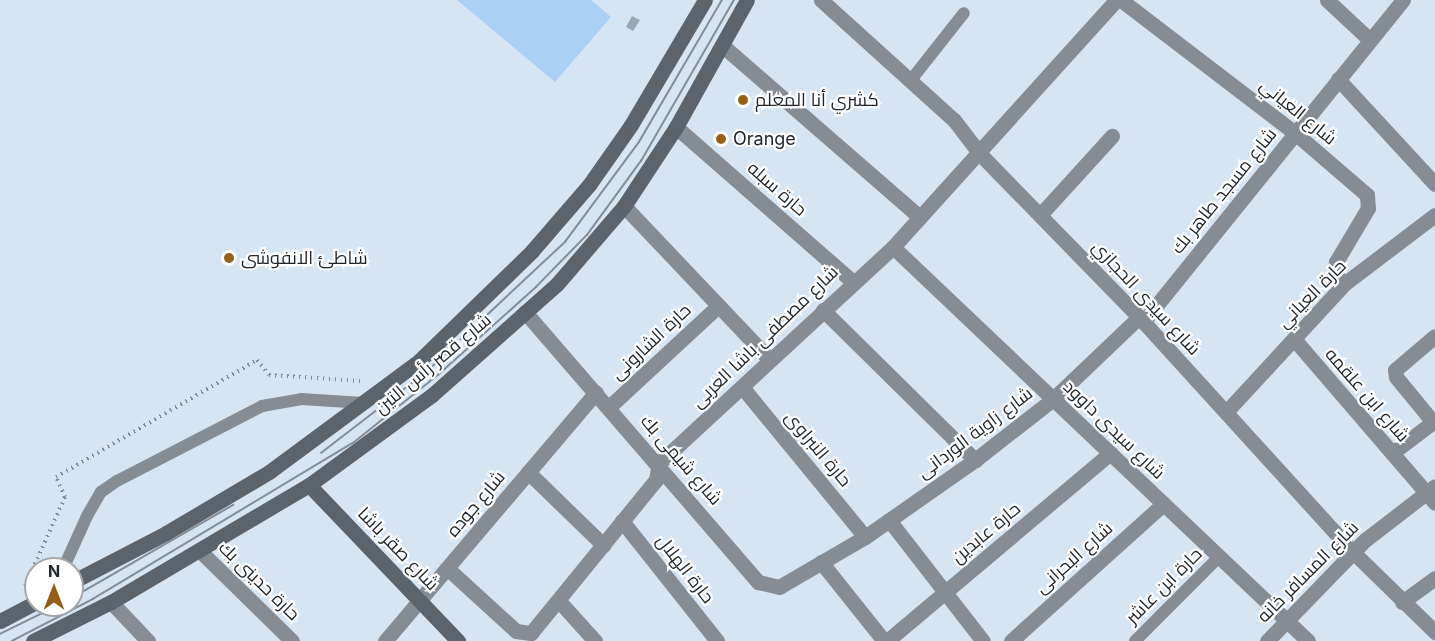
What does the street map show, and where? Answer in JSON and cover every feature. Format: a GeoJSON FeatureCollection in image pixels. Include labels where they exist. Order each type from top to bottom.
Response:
{"type":"FeatureCollection","features":[{"type":"Feature","properties":{"kind":"main road","name":"شارع قصر رأس التين"},"geometry":{"type":"LineString","coordinates":[[84,576],[166,533],[269,472],[420,362],[488,296],[589,185],[631,125],[705,0]]}},
{"type":"Feature","properties":{"kind":"main road","name":"شارع قصر رأس التين"},"geometry":{"type":"LineString","coordinates":[[33,641],[111,602],[309,485],[432,395],[525,312],[594,244],[624,206],[676,128],[747,0]]}},
{"type":"Feature","properties":{"kind":"main road","name":"شارع صقر باشا"},"geometry":{"type":"LineString","coordinates":[[309,485],[422,600],[458,641]]}},
{"type":"Feature","properties":{"kind":"main road"},"geometry":{"type":"LineString","coordinates":[[0,621],[24,608]]}},
{"type":"Feature","properties":{"kind":"street","name":"شارع سيدى الحجازي"},"geometry":{"type":"LineString","coordinates":[[821,0],[954,120],[980,154],[1141,320],[1353,552],[1435,632]]}},
{"type":"Feature","properties":{"kind":"street","name":"شارع مصطفى باشا العربى"},"geometry":{"type":"LineString","coordinates":[[447,568],[524,635],[543,621],[656,480],[659,463],[824,310],[852,281],[893,247],[980,154],[1116,0]]}},
{"type":"Feature","properties":{"kind":"street","name":"شارع العياني"},"geometry":{"type":"LineString","coordinates":[[1121,0],[1295,133],[1368,198],[1368,208],[1336,262],[1335,274],[1344,284]]}},
{"type":"Feature","properties":{"kind":"street"},"geometry":{"type":"LineString","coordinates":[[1327,0],[1370,40]]}},
{"type":"Feature","properties":{"kind":"street","name":"شارع مسجد طاهر بك"},"geometry":{"type":"LineString","coordinates":[[1141,320],[1403,0]]}},
{"type":"Feature","properties":{"kind":"street"},"geometry":{"type":"LineString","coordinates":[[723,46],[920,217]]}},
{"type":"Feature","properties":{"kind":"street"},"geometry":{"type":"LineString","coordinates":[[1338,79],[1435,184]]}},
{"type":"Feature","properties":{"kind":"street","name":"حارة سبله"},"geometry":{"type":"LineString","coordinates":[[676,128],[852,281]]}},
{"type":"Feature","properties":{"kind":"street"},"geometry":{"type":"LineString","coordinates":[[1040,215],[1112,136]]}},
{"type":"Feature","properties":{"kind":"street"},"geometry":{"type":"LineString","coordinates":[[624,206],[770,360]]}},
{"type":"Feature","properties":{"kind":"street","name":"حارة العياني"},"geometry":{"type":"LineString","coordinates":[[1226,412],[1344,284],[1435,215]]}},
{"type":"Feature","properties":{"kind":"street","name":"شارع سيدى داوود"},"geometry":{"type":"LineString","coordinates":[[893,247],[1308,641]]}},
{"type":"Feature","properties":{"kind":"street","name":"حارة الشارونى"},"geometry":{"type":"LineString","coordinates":[[609,407],[718,306]]}},
{"type":"Feature","properties":{"kind":"street"},"geometry":{"type":"LineString","coordinates":[[824,310],[975,460]]}},
{"type":"Feature","properties":{"kind":"street","name":"شارع شيمى بك"},"geometry":{"type":"LineString","coordinates":[[525,312],[659,463],[758,582],[779,587],[821,562]]}},
{"type":"Feature","properties":{"kind":"street","name":"شارع زاوية الوردانى"},"geometry":{"type":"LineString","coordinates":[[821,562],[865,537],[975,460],[1053,399],[1141,320]]}},
{"type":"Feature","properties":{"kind":"street"},"geometry":{"type":"LineString","coordinates":[[1392,453],[1433,422],[1396,377],[1395,370],[1435,336]]}},
{"type":"Feature","properties":{"kind":"street","name":"شارع ابن علقمه"},"geometry":{"type":"LineString","coordinates":[[1294,339],[1392,453],[1432,494]]}},
{"type":"Feature","properties":{"kind":"street","name":"حارة النبراوى"},"geometry":{"type":"LineString","coordinates":[[742,387],[865,537]]}},
{"type":"Feature","properties":{"kind":"street","name":"شارع جوده"},"geometry":{"type":"LineString","coordinates":[[385,641],[596,392]]}},
{"type":"Feature","properties":{"kind":"street","name":"حارة عابدين"},"geometry":{"type":"LineString","coordinates":[[885,641],[1110,453]]}},
{"type":"Feature","properties":{"kind":"street"},"geometry":{"type":"LineString","coordinates":[[528,472],[603,545]]}},
{"type":"Feature","properties":{"kind":"street","name":"شارع المسافر خانه"},"geometry":{"type":"LineString","coordinates":[[1267,641],[1353,552],[1432,494]]}},
{"type":"Feature","properties":{"kind":"street","name":"شارع البحرانى"},"geometry":{"type":"LineString","coordinates":[[1011,641],[1163,504]]}},
{"type":"Feature","properties":{"kind":"street"},"geometry":{"type":"LineString","coordinates":[[889,520],[983,641]]}},
{"type":"Feature","properties":{"kind":"street","name":"حارة الهلال"},"geometry":{"type":"LineString","coordinates":[[622,521],[717,641]]}},
{"type":"Feature","properties":{"kind":"street","name":"حارة حدينى بك"},"geometry":{"type":"LineString","coordinates":[[199,550],[292,641]]}},
{"type":"Feature","properties":{"kind":"street"},"geometry":{"type":"LineString","coordinates":[[821,562],[885,641]]}},
{"type":"Feature","properties":{"kind":"street"},"geometry":{"type":"LineString","coordinates":[[1402,602],[1435,578]]}},
{"type":"Feature","properties":{"kind":"street"},"geometry":{"type":"LineString","coordinates":[[559,600],[595,641]]}},
{"type":"Feature","properties":{"kind":"street"},"geometry":{"type":"LineString","coordinates":[[111,602],[148,641]]}},
{"type":"Feature","properties":{"kind":"lane"},"geometry":{"type":"LineString","coordinates":[[911,80],[964,13]]}},
{"type":"Feature","properties":{"kind":"lane"},"geometry":{"type":"LineString","coordinates":[[68,557],[101,492],[117,481],[262,406],[301,399],[364,403]]}},
{"type":"Feature","properties":{"kind":"lane","name":"حارة ابن عاشر"},"geometry":{"type":"LineString","coordinates":[[1135,641],[1219,557]]}},
{"type":"Feature","properties":{"kind":"shaded area"},"geometry":{"type":"Polygon","coordinates":[[[457,0],[591,0],[611,17],[555,82],[457,0]]]}},
{"type":"Feature","properties":{"kind":"building"},"geometry":{"type":"Polygon","coordinates":[[[632,16],[640,20],[633,31],[626,27],[632,16]]]}},
{"type":"Feature","properties":{"kind":"tram line"},"geometry":{"type":"LineString","coordinates":[[321,453],[425,373],[565,242],[639,142],[722,0]]}},
{"type":"Feature","properties":{"kind":"tram line"},"geometry":{"type":"LineString","coordinates":[[12,641],[93,599],[353,443],[438,375],[536,287],[587,235],[641,161],[734,0]]}},
{"type":"Feature","properties":{"kind":"tram line"},"geometry":{"type":"LineString","coordinates":[[84,591],[233,505]]}},
{"type":"Feature","properties":{"kind":"tram line"},"geometry":{"type":"LineString","coordinates":[[0,634],[35,617]]}},
{"type":"Feature","properties":{"kind":"place","name":"كشري أنا المعلم"},"geometry":{"type":"Point","coordinates":[743,100]}},
{"type":"Feature","properties":{"kind":"place","name":"Orange"},"geometry":{"type":"Point","coordinates":[721,139]}},
{"type":"Feature","properties":{"kind":"place","name":"شاطئ الانفوشى"},"geometry":{"type":"Point","coordinates":[229,258]}}]}
